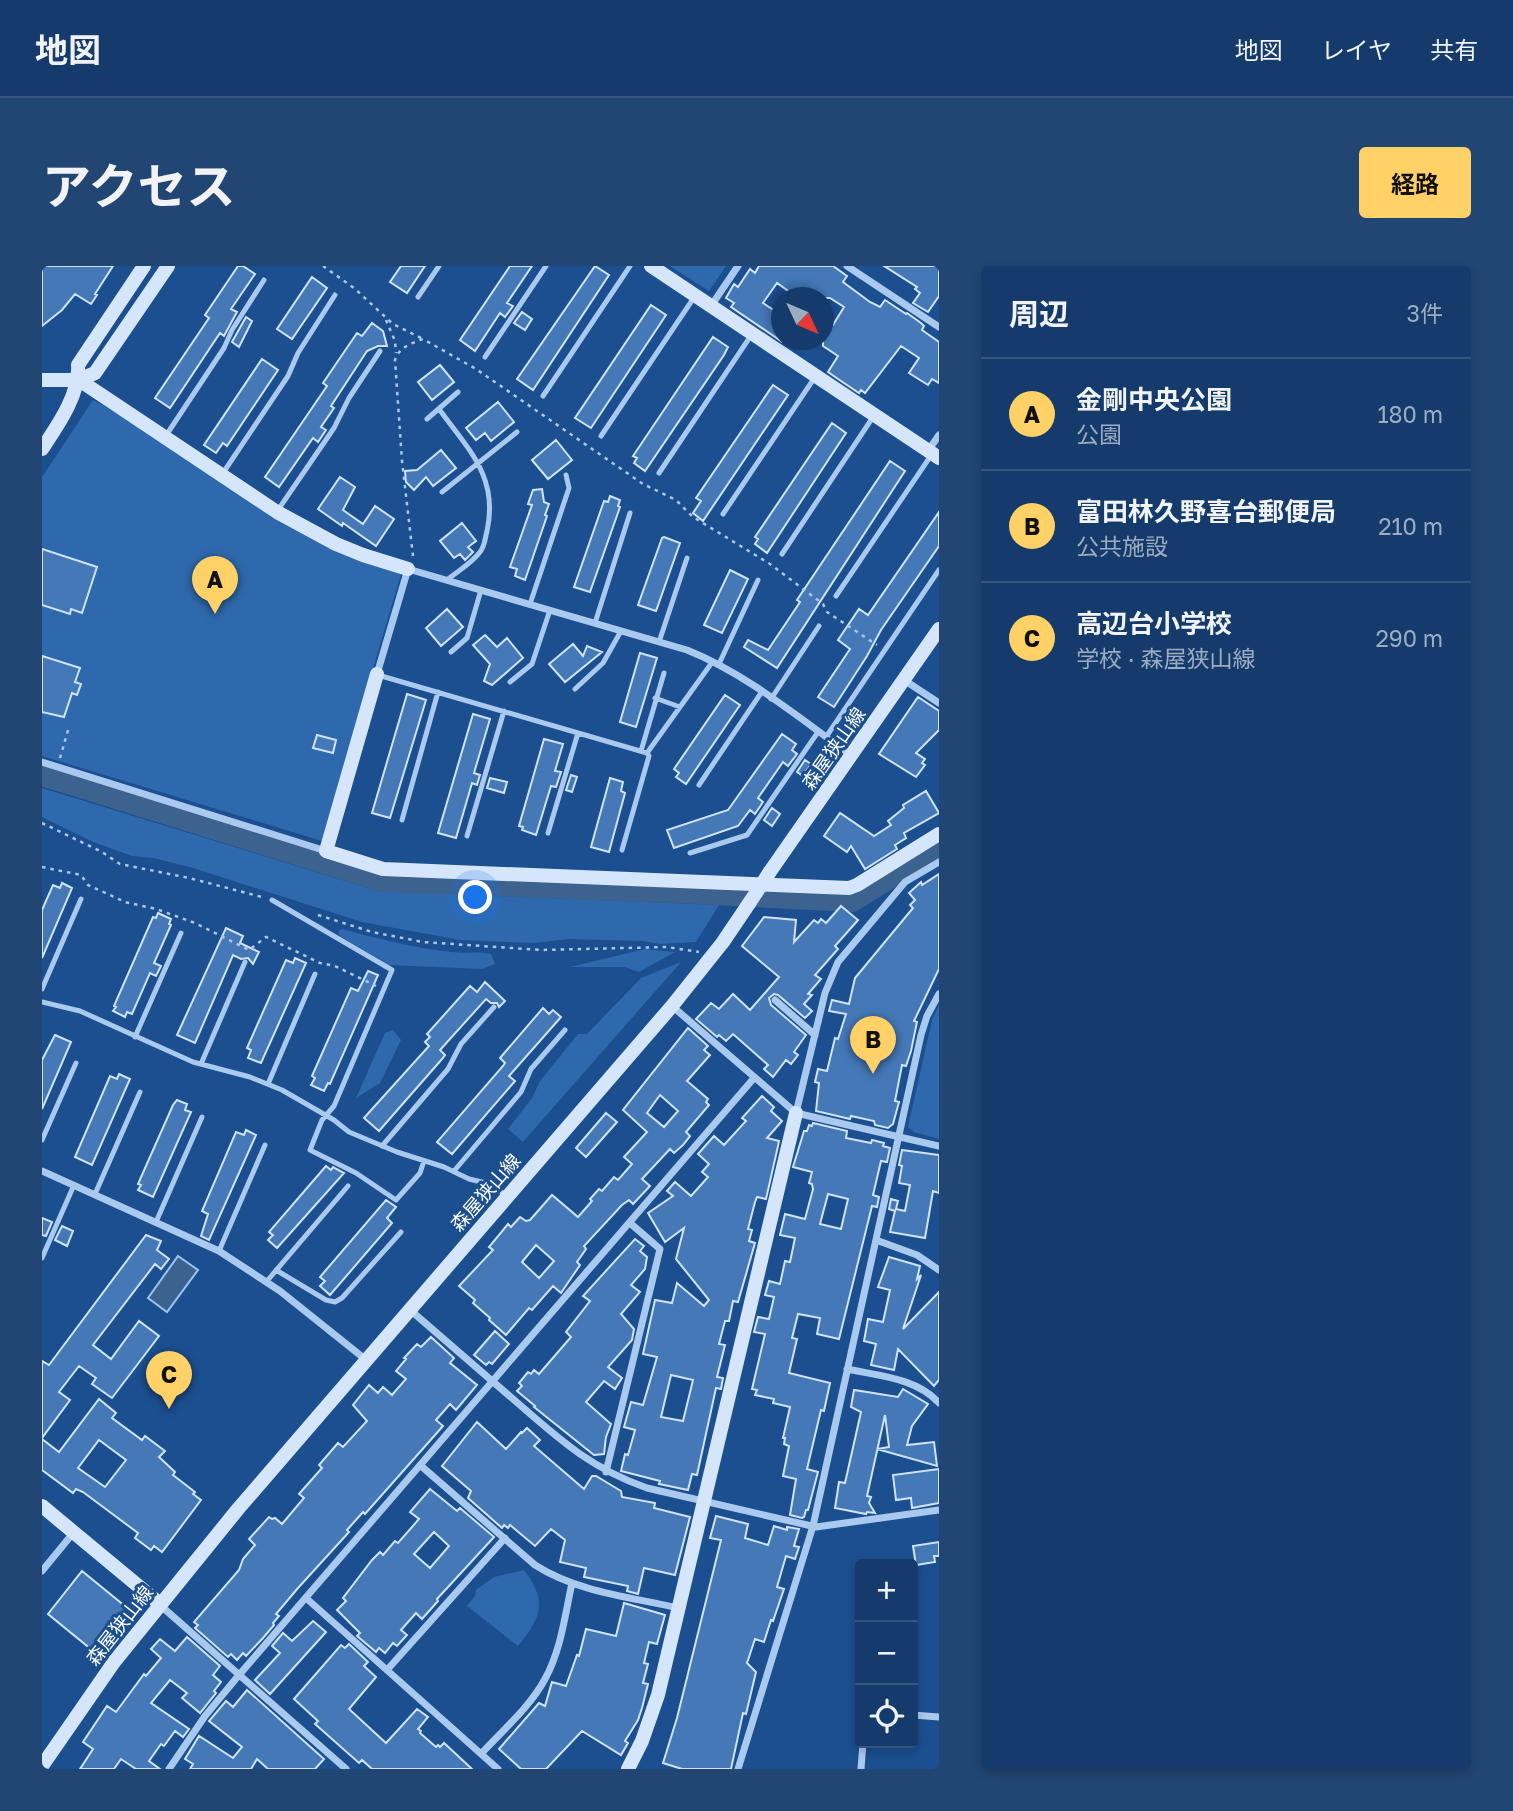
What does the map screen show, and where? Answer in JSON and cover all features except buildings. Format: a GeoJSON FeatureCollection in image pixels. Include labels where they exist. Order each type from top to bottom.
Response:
{"type":"FeatureCollection","features":[{"type":"Feature","properties":{"kind":"street"},"geometry":{"type":"LineString","coordinates":[[42,449],[56,428],[79,380],[78,365],[144,266]]}},
{"type":"Feature","properties":{"kind":"street"},"geometry":{"type":"LineString","coordinates":[[42,380],[79,380],[96,373],[168,266]]}},
{"type":"Feature","properties":{"kind":"street"},"geometry":{"type":"LineString","coordinates":[[651,266],[933,455],[939,435]]}},
{"type":"Feature","properties":{"kind":"street"},"geometry":{"type":"LineString","coordinates":[[711,306],[738,266]]}},
{"type":"Feature","properties":{"kind":"street"},"geometry":{"type":"LineString","coordinates":[[847,266],[939,327]]}},
{"type":"Feature","properties":{"kind":"street"},"geometry":{"type":"LineString","coordinates":[[79,380],[277,512],[336,544],[409,569],[659,642],[716,663],[852,755]]}},
{"type":"Feature","properties":{"kind":"street"},"geometry":{"type":"LineString","coordinates":[[326,851],[409,569]]}},
{"type":"Feature","properties":{"kind":"street","name":"森屋狭山線"},"geometry":{"type":"LineString","coordinates":[[42,1766],[96,1686],[160,1605],[365,1359],[672,1006],[711,957],[939,629]]}},
{"type":"Feature","properties":{"kind":"street"},"geometry":{"type":"LineString","coordinates":[[904,680],[939,703]]}},
{"type":"Feature","properties":{"kind":"street"},"geometry":{"type":"LineString","coordinates":[[42,762],[383,869],[849,888],[939,834]]}},
{"type":"Feature","properties":{"kind":"street"},"geometry":{"type":"LineString","coordinates":[[628,1769],[642,1741],[658,1695],[825,993],[838,962],[905,882],[939,862]]}},
{"type":"Feature","properties":{"kind":"street"},"geometry":{"type":"LineString","coordinates":[[738,1769],[813,1526],[921,1035],[927,1016],[939,994]]}},
{"type":"Feature","properties":{"kind":"street"},"geometry":{"type":"LineString","coordinates":[[775,1000],[815,1035]]}},
{"type":"Feature","properties":{"kind":"street"},"geometry":{"type":"LineString","coordinates":[[672,1006],[796,1112],[939,1146]]}},
{"type":"Feature","properties":{"kind":"street"},"geometry":{"type":"LineString","coordinates":[[169,1769],[205,1716],[239,1675],[754,1078]]}},
{"type":"Feature","properties":{"kind":"street"},"geometry":{"type":"LineString","coordinates":[[42,1171],[219,1251],[267,1281],[365,1359]]}},
{"type":"Feature","properties":{"kind":"street"},"geometry":{"type":"LineString","coordinates":[[606,1472],[660,1249],[630,1223]]}},
{"type":"Feature","properties":{"kind":"street"},"geometry":{"type":"LineString","coordinates":[[876,1240],[917,1255],[939,1269]]}},
{"type":"Feature","properties":{"kind":"street"},"geometry":{"type":"LineString","coordinates":[[408,1309],[569,1448],[606,1472],[647,1488],[813,1526],[939,1510]]}},
{"type":"Feature","properties":{"kind":"street"},"geometry":{"type":"LineString","coordinates":[[847,1369],[914,1384],[930,1393],[939,1403]]}},
{"type":"Feature","properties":{"kind":"street"},"geometry":{"type":"LineString","coordinates":[[421,1465],[535,1565],[550,1574],[572,1583],[678,1608]]}},
{"type":"Feature","properties":{"kind":"street"},"geometry":{"type":"LineString","coordinates":[[42,1506],[160,1605],[346,1769]]}},
{"type":"Feature","properties":{"kind":"street"},"geometry":{"type":"LineString","coordinates":[[42,1571],[74,1532]]}},
{"type":"Feature","properties":{"kind":"street"},"geometry":{"type":"LineString","coordinates":[[387,1670],[505,1538]]}},
{"type":"Feature","properties":{"kind":"street"},"geometry":{"type":"LineString","coordinates":[[481,1754],[539,1690],[547,1677],[572,1583]]}},
{"type":"Feature","properties":{"kind":"street"},"geometry":{"type":"LineString","coordinates":[[306,1598],[498,1769]]}},
{"type":"Feature","properties":{"kind":"street"},"geometry":{"type":"LineString","coordinates":[[918,1715],[939,1717]]}},
{"type":"Feature","properties":{"kind":"street"},"geometry":{"type":"LineString","coordinates":[[861,1769],[863,1748]]}},
{"type":"Feature","properties":{"kind":"lane"},"geometry":{"type":"LineString","coordinates":[[418,297],[439,266]]}},
{"type":"Feature","properties":{"kind":"lane"},"geometry":{"type":"LineString","coordinates":[[485,357],[546,266]]}},
{"type":"Feature","properties":{"kind":"lane"},"geometry":{"type":"LineString","coordinates":[[543,396],[630,266]]}},
{"type":"Feature","properties":{"kind":"lane"},"geometry":{"type":"LineString","coordinates":[[165,437],[224,348],[264,280]]}},
{"type":"Feature","properties":{"kind":"lane"},"geometry":{"type":"LineString","coordinates":[[222,475],[288,376],[298,354],[335,295]]}},
{"type":"Feature","properties":{"kind":"lane"},"geometry":{"type":"LineString","coordinates":[[601,436],[695,296]]}},
{"type":"Feature","properties":{"kind":"lane"},"geometry":{"type":"LineString","coordinates":[[659,473],[752,334]]}},
{"type":"Feature","properties":{"kind":"lane"},"geometry":{"type":"LineString","coordinates":[[277,512],[334,428],[349,398],[380,351]]}},
{"type":"Feature","properties":{"kind":"lane"},"geometry":{"type":"LineString","coordinates":[[723,514],[816,376]]}},
{"type":"Feature","properties":{"kind":"lane"},"geometry":{"type":"LineString","coordinates":[[427,419],[458,392]]}},
{"type":"Feature","properties":{"kind":"lane"},"geometry":{"type":"LineString","coordinates":[[439,409],[478,463],[488,487],[490,516],[483,547],[478,555],[447,580]]}},
{"type":"Feature","properties":{"kind":"lane"},"geometry":{"type":"LineString","coordinates":[[782,554],[874,415]]}},
{"type":"Feature","properties":{"kind":"lane"},"geometry":{"type":"LineString","coordinates":[[442,492],[517,432]]}},
{"type":"Feature","properties":{"kind":"lane"},"geometry":{"type":"LineString","coordinates":[[836,596],[933,455]]}},
{"type":"Feature","properties":{"kind":"lane"},"geometry":{"type":"LineString","coordinates":[[530,604],[569,488],[566,475]]}},
{"type":"Feature","properties":{"kind":"lane"},"geometry":{"type":"LineString","coordinates":[[595,623],[630,513]]}},
{"type":"Feature","properties":{"kind":"lane"},"geometry":{"type":"LineString","coordinates":[[659,642],[687,558]]}},
{"type":"Feature","properties":{"kind":"lane"},"geometry":{"type":"LineString","coordinates":[[690,853],[747,835],[885,650],[939,570]]}},
{"type":"Feature","properties":{"kind":"lane"},"geometry":{"type":"LineString","coordinates":[[644,752],[716,663],[758,580]]}},
{"type":"Feature","properties":{"kind":"lane"},"geometry":{"type":"LineString","coordinates":[[451,652],[467,638],[481,590]]}},
{"type":"Feature","properties":{"kind":"lane"},"geometry":{"type":"LineString","coordinates":[[510,682],[532,664],[550,610]]}},
{"type":"Feature","properties":{"kind":"lane"},"geometry":{"type":"LineString","coordinates":[[771,699],[819,626]]}},
{"type":"Feature","properties":{"kind":"lane"},"geometry":{"type":"LineString","coordinates":[[575,688],[603,663],[621,631]]}},
{"type":"Feature","properties":{"kind":"lane"},"geometry":{"type":"LineString","coordinates":[[644,752],[655,698],[664,673]]}},
{"type":"Feature","properties":{"kind":"lane"},"geometry":{"type":"LineString","coordinates":[[377,674],[644,752],[649,756],[622,850]]}},
{"type":"Feature","properties":{"kind":"lane"},"geometry":{"type":"LineString","coordinates":[[402,820],[438,692]]}},
{"type":"Feature","properties":{"kind":"lane"},"geometry":{"type":"LineString","coordinates":[[699,785],[761,692]]}},
{"type":"Feature","properties":{"kind":"lane"},"geometry":{"type":"LineString","coordinates":[[655,698],[680,707]]}},
{"type":"Feature","properties":{"kind":"lane"},"geometry":{"type":"LineString","coordinates":[[467,836],[504,712]]}},
{"type":"Feature","properties":{"kind":"lane"},"geometry":{"type":"LineString","coordinates":[[548,833],[578,733]]}},
{"type":"Feature","properties":{"kind":"lane"},"geometry":{"type":"LineString","coordinates":[[42,989],[81,899]]}},
{"type":"Feature","properties":{"kind":"lane"},"geometry":{"type":"LineString","coordinates":[[272,900],[392,971],[310,1150],[356,1173],[396,1200],[420,1173],[424,1161]]}},
{"type":"Feature","properties":{"kind":"lane"},"geometry":{"type":"LineString","coordinates":[[135,1037],[181,933]]}},
{"type":"Feature","properties":{"kind":"lane"},"geometry":{"type":"LineString","coordinates":[[201,1064],[244,962]]}},
{"type":"Feature","properties":{"kind":"lane"},"geometry":{"type":"LineString","coordinates":[[268,1084],[316,974]]}},
{"type":"Feature","properties":{"kind":"lane"},"geometry":{"type":"LineString","coordinates":[[42,1002],[80,1012],[201,1064],[268,1084],[327,1116],[349,1132],[469,1179],[490,1184],[507,1196]]}},
{"type":"Feature","properties":{"kind":"lane"},"geometry":{"type":"LineString","coordinates":[[382,1146],[448,1069],[461,1044],[494,1007]]}},
{"type":"Feature","properties":{"kind":"lane"},"geometry":{"type":"LineString","coordinates":[[454,1171],[521,1092],[531,1069],[565,1030]]}},
{"type":"Feature","properties":{"kind":"lane"},"geometry":{"type":"LineString","coordinates":[[42,1140],[76,1063]]}},
{"type":"Feature","properties":{"kind":"lane"},"geometry":{"type":"LineString","coordinates":[[95,1195],[140,1092]]}},
{"type":"Feature","properties":{"kind":"lane"},"geometry":{"type":"LineString","coordinates":[[156,1222],[202,1117]]}},
{"type":"Feature","properties":{"kind":"lane"},"geometry":{"type":"LineString","coordinates":[[219,1251],[265,1145]]}},
{"type":"Feature","properties":{"kind":"lane"},"geometry":{"type":"LineString","coordinates":[[42,1258],[74,1185]]}},
{"type":"Feature","properties":{"kind":"lane"},"geometry":{"type":"LineString","coordinates":[[267,1281],[348,1186]]}},
{"type":"Feature","properties":{"kind":"lane"},"geometry":{"type":"LineString","coordinates":[[276,1270],[326,1300],[335,1302],[342,1298],[401,1231]]}},
{"type":"Feature","properties":{"kind":"path"},"geometry":{"type":"LineString","coordinates":[[323,266],[354,288],[393,324],[476,369],[643,484],[677,500],[693,517],[770,564],[823,604],[827,612],[885,650]]}},
{"type":"Feature","properties":{"kind":"path"},"geometry":{"type":"LineString","coordinates":[[385,317],[395,341],[397,355]]}},
{"type":"Feature","properties":{"kind":"path"},"geometry":{"type":"LineString","coordinates":[[409,569],[414,560],[402,461],[395,360],[407,345],[423,339]]}},
{"type":"Feature","properties":{"kind":"path"},"geometry":{"type":"LineString","coordinates":[[57,767],[69,727]]}},
{"type":"Feature","properties":{"kind":"path"},"geometry":{"type":"LineString","coordinates":[[42,823],[103,852],[120,864],[243,890],[272,900]]}},
{"type":"Feature","properties":{"kind":"path"},"geometry":{"type":"LineString","coordinates":[[42,867],[81,875],[88,885],[125,902],[156,909],[195,923],[249,950],[266,937],[320,963],[335,965],[384,990]]}},
{"type":"Feature","properties":{"kind":"path"},"geometry":{"type":"LineString","coordinates":[[310,912],[372,932],[424,942],[541,950],[667,947],[695,951],[711,957]]}},
{"type":"Feature","properties":{"kind":"shaded area"},"geometry":{"type":"Polygon","coordinates":[[[670,266],[726,266],[709,291],[670,266]]]}},
{"type":"Feature","properties":{"kind":"shaded area"},"geometry":{"type":"Polygon","coordinates":[[[93,400],[124,417],[217,478],[401,574],[322,841],[42,756],[42,477],[93,400]]]}},
{"type":"Feature","properties":{"kind":"shaded area"},"geometry":{"type":"Polygon","coordinates":[[[42,788],[378,891],[719,905],[696,942],[660,944],[569,939],[534,943],[460,940],[362,922],[193,868],[132,856],[93,842],[42,817],[42,788]]]}},
{"type":"Feature","properties":{"kind":"shaded area"},"geometry":{"type":"Polygon","coordinates":[[[342,929],[424,948],[491,954],[495,964],[482,969],[389,965],[340,936],[338,931],[342,929]]]}},
{"type":"Feature","properties":{"kind":"shaded area"},"geometry":{"type":"Polygon","coordinates":[[[645,949],[675,952],[639,972],[625,967],[570,967],[645,949]]]}},
{"type":"Feature","properties":{"kind":"shaded area"},"geometry":{"type":"Polygon","coordinates":[[[681,962],[523,1142],[508,1129],[532,1098],[540,1081],[578,1034],[587,1034],[641,978],[681,962]]]}},
{"type":"Feature","properties":{"kind":"shaded area"},"geometry":{"type":"Polygon","coordinates":[[[939,1005],[939,1139],[914,1132],[908,1127],[932,1020],[939,1005]]]}},
{"type":"Feature","properties":{"kind":"shaded area"},"geometry":{"type":"Polygon","coordinates":[[[393,1030],[401,1040],[380,1083],[356,1098],[385,1033],[393,1030]]]}},
{"type":"Feature","properties":{"kind":"shaded area"},"geometry":{"type":"Polygon","coordinates":[[[178,1256],[198,1270],[167,1312],[148,1298],[178,1256]]]}},
{"type":"Feature","properties":{"kind":"shaded area"},"geometry":{"type":"Polygon","coordinates":[[[524,1570],[536,1591],[539,1609],[532,1627],[518,1646],[467,1606],[476,1590],[494,1577],[524,1570]]]}},
{"type":"Feature","properties":{"kind":"waterway"},"geometry":{"type":"LineString","coordinates":[[42,774],[383,880],[852,900],[939,846]]}},
{"type":"Feature","properties":{"kind":"place","name":"金剛中央公園"},"geometry":{"type":"Point","coordinates":[215,614]}},
{"type":"Feature","properties":{"kind":"place","name":"富田林久野喜台郵便局"},"geometry":{"type":"Point","coordinates":[873,1074]}},
{"type":"Feature","properties":{"kind":"place","name":"高辺台小学校"},"geometry":{"type":"Point","coordinates":[169,1409]}}]}
